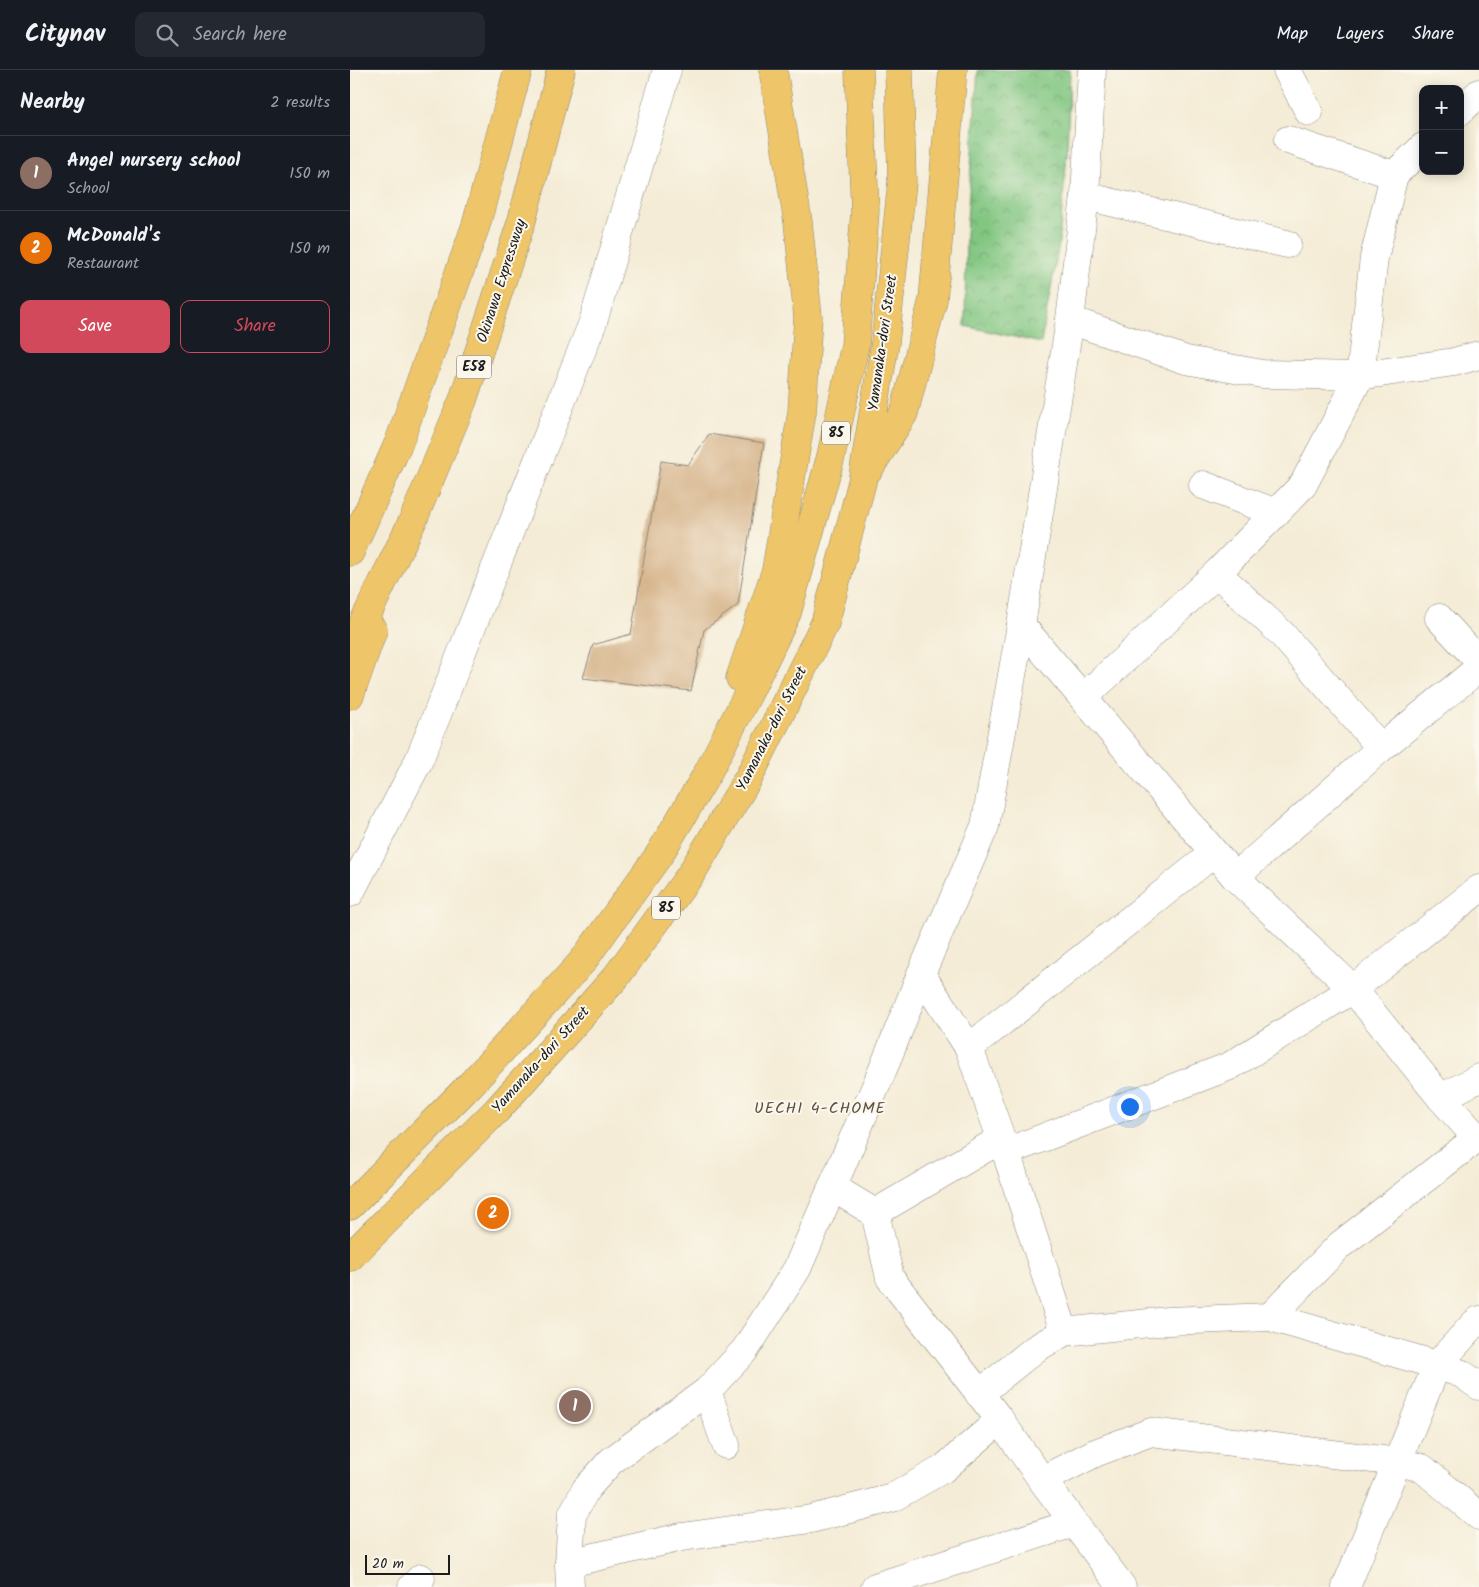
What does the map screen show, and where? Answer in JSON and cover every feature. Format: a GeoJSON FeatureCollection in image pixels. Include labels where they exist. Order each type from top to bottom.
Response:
{"type":"FeatureCollection","features":[{"type":"Feature","properties":{"kind":"main road"},"geometry":{"type":"LineString","coordinates":[[350,552],[399,442],[476,225],[518,70]]}},
{"type":"Feature","properties":{"kind":"main road","name":"Okinawa Expressway"},"geometry":{"type":"LineString","coordinates":[[350,650],[412,520],[463,400],[522,220],[561,70]]}},
{"type":"Feature","properties":{"kind":"main road"},"geometry":{"type":"LineString","coordinates":[[707,774],[776,570],[802,412],[808,317],[798,222],[773,70]]}},
{"type":"Feature","properties":{"kind":"main road","name":"Yamanaka-dori Street"},"geometry":{"type":"LineString","coordinates":[[350,1206],[471,1084],[582,962],[659,855],[707,774],[787,613],[831,456],[855,345],[864,211],[860,70]]}},
{"type":"Feature","properties":{"kind":"main road","name":"Yamanaka-dori Street"},"geometry":{"type":"LineString","coordinates":[[350,1257],[497,1110],[616,977],[691,874],[749,778],[825,623],[862,482],[885,344],[902,182],[899,70]]}},
{"type":"Feature","properties":{"kind":"main road"},"geometry":{"type":"LineString","coordinates":[[862,482],[904,413],[933,300],[953,70]]}},
{"type":"Feature","properties":{"kind":"main road"},"geometry":{"type":"LineString","coordinates":[[350,695],[412,520]]}},
{"type":"Feature","properties":{"kind":"street"},"geometry":{"type":"LineString","coordinates":[[350,892],[419,760],[593,322],[667,70]]}},
{"type":"Feature","properties":{"kind":"street"},"geometry":{"type":"LineString","coordinates":[[1000,1420],[943,1469],[892,1498],[811,1519],[682,1537],[570,1575],[572,1515],[586,1489],[612,1461],[707,1392],[746,1350],[797,1269],[881,1074],[984,826],[1021,625],[1070,320],[1085,196],[1092,70]]}},
{"type":"Feature","properties":{"kind":"street"},"geometry":{"type":"LineString","coordinates":[[1287,70],[1309,112]]}},
{"type":"Feature","properties":{"kind":"street"},"geometry":{"type":"LineString","coordinates":[[1464,107],[1479,92]]}},
{"type":"Feature","properties":{"kind":"street"},"geometry":{"type":"LineString","coordinates":[[1288,140],[1394,175]]}},
{"type":"Feature","properties":{"kind":"street"},"geometry":{"type":"LineString","coordinates":[[1083,698],[1216,573],[1303,485],[1360,376],[1374,258],[1394,175],[1419,151]]}},
{"type":"Feature","properties":{"kind":"street"},"geometry":{"type":"LineString","coordinates":[[1085,196],[1287,244]]}},
{"type":"Feature","properties":{"kind":"street"},"geometry":{"type":"LineString","coordinates":[[1070,320],[1186,360],[1262,374],[1360,376],[1454,362],[1479,356]]}},
{"type":"Feature","properties":{"kind":"street"},"geometry":{"type":"LineString","coordinates":[[1203,485],[1276,513]]}},
{"type":"Feature","properties":{"kind":"street"},"geometry":{"type":"LineString","coordinates":[[1216,573],[1281,633],[1382,748]]}},
{"type":"Feature","properties":{"kind":"street"},"geometry":{"type":"LineString","coordinates":[[1439,618],[1479,661]]}},
{"type":"Feature","properties":{"kind":"street"},"geometry":{"type":"LineString","coordinates":[[1021,625],[1235,877],[1353,988],[1441,1098],[1478,1139],[1340,1245],[1270,1317]]}},
{"type":"Feature","properties":{"kind":"street"},"geometry":{"type":"LineString","coordinates":[[1235,877],[1382,748],[1479,668]]}},
{"type":"Feature","properties":{"kind":"street"},"geometry":{"type":"LineString","coordinates":[[969,1048],[1214,853]]}},
{"type":"Feature","properties":{"kind":"street"},"geometry":{"type":"LineString","coordinates":[[875,1213],[1003,1146],[1230,1066],[1353,988],[1479,889]]}},
{"type":"Feature","properties":{"kind":"street"},"geometry":{"type":"LineString","coordinates":[[921,974],[969,1048],[1064,1332]]}},
{"type":"Feature","properties":{"kind":"street"},"geometry":{"type":"LineString","coordinates":[[1441,1098],[1479,1078]]}},
{"type":"Feature","properties":{"kind":"street"},"geometry":{"type":"LineString","coordinates":[[832,1187],[875,1213],[890,1278],[1000,1420],[1122,1587]]}},
{"type":"Feature","properties":{"kind":"street"},"geometry":{"type":"LineString","coordinates":[[980,1394],[1035,1348],[1064,1332],[1168,1321],[1270,1317],[1437,1365],[1462,1374],[1479,1386]]}},
{"type":"Feature","properties":{"kind":"street"},"geometry":{"type":"LineString","coordinates":[[1346,1587],[1437,1365],[1479,1320]]}},
{"type":"Feature","properties":{"kind":"street"},"geometry":{"type":"LineString","coordinates":[[707,1392],[726,1445]]}},
{"type":"Feature","properties":{"kind":"street"},"geometry":{"type":"LineString","coordinates":[[1042,1480],[1095,1452],[1151,1432],[1398,1462],[1422,1468],[1479,1516]]}},
{"type":"Feature","properties":{"kind":"street"},"geometry":{"type":"LineString","coordinates":[[875,1587],[904,1582],[1074,1522]]}},
{"type":"Feature","properties":{"kind":"green space"},"geometry":{"type":"Polygon","coordinates":[[[978,70],[1070,70],[1067,154],[1059,244],[1041,343],[965,326],[966,234],[978,70]]]}},
{"type":"Feature","properties":{"kind":"building"},"geometry":{"type":"Polygon","coordinates":[[[709,434],[764,443],[738,605],[704,630],[691,691],[583,678],[593,645],[631,634],[661,461],[688,465],[709,434]]]}},
{"type":"Feature","properties":{"kind":"place","name":"McDonald's"},"geometry":{"type":"Point","coordinates":[493,1213]}},
{"type":"Feature","properties":{"kind":"place","name":"Angel nursery school"},"geometry":{"type":"Point","coordinates":[575,1406]}},
{"type":"Feature","properties":{"kind":"district","name":"UECHI 4-CHOME"},"geometry":{"type":"Point","coordinates":[820,1108]}}]}
